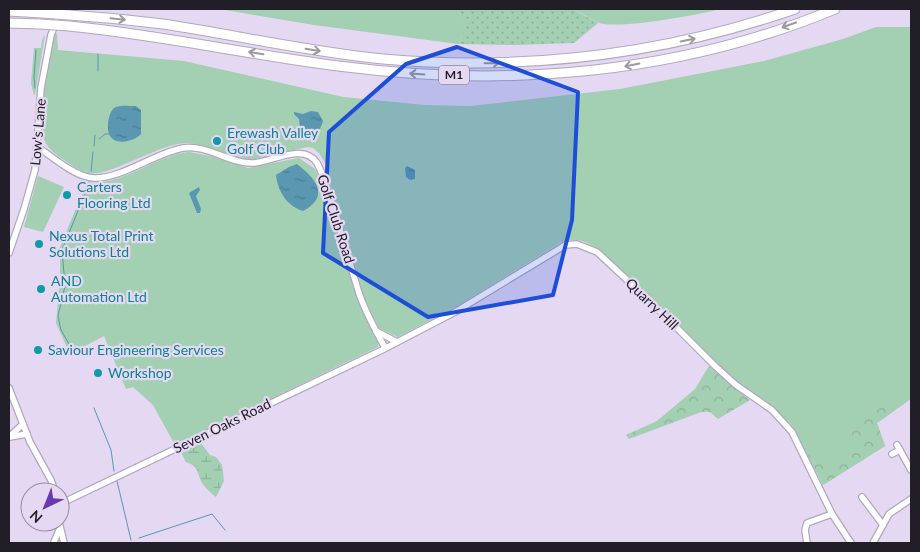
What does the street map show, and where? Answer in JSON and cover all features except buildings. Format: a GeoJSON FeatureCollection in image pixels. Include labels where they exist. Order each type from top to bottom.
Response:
{"type":"FeatureCollection","features":[{"type":"Feature","properties":{"kind":"highway","name":"M1"},"geometry":{"type":"LineString","coordinates":[[9,11],[164,25],[364,57],[431,62],[494,63],[568,60],[652,47],[727,31],[795,9]]}},
{"type":"Feature","properties":{"kind":"highway","name":"M1"},"geometry":{"type":"LineString","coordinates":[[9,23],[69,26],[148,35],[354,68],[428,75],[501,76],[596,71],[674,58],[711,50],[835,9]]}},
{"type":"Feature","properties":{"kind":"street","name":"Low's Lane"},"geometry":{"type":"LineString","coordinates":[[9,253],[35,170],[41,88],[51,36],[61,9]]}},
{"type":"Feature","properties":{"kind":"street","name":"Golf Club Road"},"geometry":{"type":"LineString","coordinates":[[38,147],[83,176],[96,178],[120,172],[154,157],[185,148],[192,148],[248,163],[266,161],[296,153],[307,155],[318,164],[346,246],[358,290],[384,348]]}},
{"type":"Feature","properties":{"kind":"street","name":"Quarry Hill"},"geometry":{"type":"LineString","coordinates":[[384,348],[454,312],[565,245],[577,244],[585,246],[597,252],[624,276],[715,366],[736,385],[772,410],[792,432],[832,514],[851,543]]}},
{"type":"Feature","properties":{"kind":"street"},"geometry":{"type":"LineString","coordinates":[[376,331],[397,342]]}},
{"type":"Feature","properties":{"kind":"street","name":"Seven Oaks Road"},"geometry":{"type":"LineString","coordinates":[[70,499],[384,348]]}},
{"type":"Feature","properties":{"kind":"street"},"geometry":{"type":"LineString","coordinates":[[9,388],[38,458],[52,482]]}},
{"type":"Feature","properties":{"kind":"street"},"geometry":{"type":"LineString","coordinates":[[9,437],[23,424]]}},
{"type":"Feature","properties":{"kind":"street"},"geometry":{"type":"LineString","coordinates":[[9,437],[27,434]]}},
{"type":"Feature","properties":{"kind":"street"},"geometry":{"type":"LineString","coordinates":[[892,454],[899,447],[911,470]]}},
{"type":"Feature","properties":{"kind":"street"},"geometry":{"type":"LineString","coordinates":[[862,497],[883,525]]}},
{"type":"Feature","properties":{"kind":"street"},"geometry":{"type":"LineString","coordinates":[[873,543],[894,509],[911,499]]}},
{"type":"Feature","properties":{"kind":"street"},"geometry":{"type":"LineString","coordinates":[[807,543],[805,530],[807,523],[832,514]]}},
{"type":"Feature","properties":{"kind":"street"},"geometry":{"type":"LineString","coordinates":[[53,542],[59,541],[64,543]]}},
{"type":"Feature","properties":{"kind":"highlighted area"},"geometry":{"type":"Polygon","coordinates":[[[457,47],[578,92],[572,220],[553,295],[428,317],[323,253],[329,132],[406,64],[457,47]]]}},
{"type":"Feature","properties":{"kind":"green space"},"geometry":{"type":"Polygon","coordinates":[[[219,9],[457,9],[464,22],[464,30],[458,44],[314,25],[219,9]]]}},
{"type":"Feature","properties":{"kind":"green space"},"geometry":{"type":"Polygon","coordinates":[[[457,9],[573,9],[598,23],[574,43],[458,44],[463,34],[464,22],[457,9]]]}},
{"type":"Feature","properties":{"kind":"green space"},"geometry":{"type":"Polygon","coordinates":[[[573,9],[721,9],[658,21],[606,24],[597,22],[573,9]]]}},
{"type":"Feature","properties":{"kind":"green space"},"geometry":{"type":"Polygon","coordinates":[[[876,27],[911,27],[911,399],[877,423],[885,446],[823,485],[791,424],[721,367],[654,300],[597,248],[588,243],[580,240],[562,242],[454,308],[398,337],[379,328],[364,298],[325,163],[319,153],[313,148],[307,147],[251,160],[229,153],[228,157],[193,143],[176,144],[121,166],[97,173],[87,173],[57,155],[45,143],[43,136],[45,101],[43,100],[54,34],[57,34],[58,50],[184,61],[343,97],[425,105],[471,106],[620,89],[764,61],[843,39],[876,27]]]}},
{"type":"Feature","properties":{"kind":"green space"},"geometry":{"type":"Polygon","coordinates":[[[45,35],[34,95],[31,83],[34,48],[41,48],[45,35]]]}},
{"type":"Feature","properties":{"kind":"green space"},"geometry":{"type":"Polygon","coordinates":[[[189,152],[215,157],[248,168],[299,158],[315,169],[321,182],[357,296],[378,342],[378,347],[175,445],[153,405],[133,387],[126,389],[104,336],[70,354],[56,323],[60,280],[60,247],[87,182],[113,180],[176,154],[189,152]]]}},
{"type":"Feature","properties":{"kind":"green space"},"geometry":{"type":"Polygon","coordinates":[[[38,176],[64,187],[43,232],[24,227],[38,176]]]}},
{"type":"Feature","properties":{"kind":"green space"},"geometry":{"type":"Polygon","coordinates":[[[709,366],[750,400],[718,419],[710,412],[701,412],[629,439],[626,435],[657,421],[695,389],[709,366]]]}},
{"type":"Feature","properties":{"kind":"green space"},"geometry":{"type":"Polygon","coordinates":[[[886,403],[894,411],[877,423],[885,446],[823,485],[808,454],[814,450],[826,461],[836,463],[853,453],[858,442],[848,433],[847,424],[864,411],[886,403]]]}},
{"type":"Feature","properties":{"kind":"green space"},"geometry":{"type":"Polygon","coordinates":[[[201,443],[210,455],[216,457],[222,465],[224,481],[216,497],[202,483],[197,470],[186,462],[181,452],[201,443]]]}},
{"type":"Feature","properties":{"kind":"water"},"geometry":{"type":"Polygon","coordinates":[[[118,106],[136,106],[141,110],[141,134],[134,139],[121,142],[113,139],[108,129],[108,120],[113,109],[118,106]]]}},
{"type":"Feature","properties":{"kind":"water"},"geometry":{"type":"Polygon","coordinates":[[[311,111],[318,112],[323,121],[319,132],[304,132],[300,128],[299,119],[294,114],[294,112],[303,114],[311,111]]]}},
{"type":"Feature","properties":{"kind":"water"},"geometry":{"type":"Polygon","coordinates":[[[297,164],[314,181],[318,193],[312,205],[303,211],[292,206],[284,198],[276,175],[297,164]]]}},
{"type":"Feature","properties":{"kind":"water"},"geometry":{"type":"Polygon","coordinates":[[[407,166],[415,170],[415,179],[410,180],[406,177],[405,168],[407,166]]]}},
{"type":"Feature","properties":{"kind":"water"},"geometry":{"type":"Polygon","coordinates":[[[199,187],[200,190],[196,196],[201,209],[200,213],[197,213],[189,193],[199,187]]]}},
{"type":"Feature","properties":{"kind":"waterway"},"geometry":{"type":"LineString","coordinates":[[35,88],[36,50]]}},
{"type":"Feature","properties":{"kind":"waterway"},"geometry":{"type":"LineString","coordinates":[[98,54],[98,71]]}},
{"type":"Feature","properties":{"kind":"waterway"},"geometry":{"type":"LineString","coordinates":[[99,139],[105,134],[109,134]]}},
{"type":"Feature","properties":{"kind":"waterway"},"geometry":{"type":"LineString","coordinates":[[94,146],[95,135]]}},
{"type":"Feature","properties":{"kind":"waterway"},"geometry":{"type":"LineString","coordinates":[[91,171],[93,152]]}},
{"type":"Feature","properties":{"kind":"waterway"},"geometry":{"type":"LineString","coordinates":[[72,349],[61,330],[58,316],[65,286],[62,250],[89,184]]}},
{"type":"Feature","properties":{"kind":"waterway"},"geometry":{"type":"LineString","coordinates":[[94,408],[111,450],[114,471]]}},
{"type":"Feature","properties":{"kind":"waterway"},"geometry":{"type":"LineString","coordinates":[[117,481],[131,540]]}},
{"type":"Feature","properties":{"kind":"waterway"},"geometry":{"type":"LineString","coordinates":[[139,538],[212,514],[225,530]]}},
{"type":"Feature","properties":{"kind":"place","name":"Erewash Valley Golf Club"},"geometry":{"type":"Point","coordinates":[217,141]}},
{"type":"Feature","properties":{"kind":"place","name":"Carters Flooring Ltd"},"geometry":{"type":"Point","coordinates":[67,195]}},
{"type":"Feature","properties":{"kind":"place","name":"Nexus Total Print Solutions Ltd"},"geometry":{"type":"Point","coordinates":[39,244]}},
{"type":"Feature","properties":{"kind":"place","name":"AND Automation Ltd"},"geometry":{"type":"Point","coordinates":[41,289]}},
{"type":"Feature","properties":{"kind":"place","name":"Saviour Engineering Services"},"geometry":{"type":"Point","coordinates":[38,350]}},
{"type":"Feature","properties":{"kind":"place","name":"Workshop"},"geometry":{"type":"Point","coordinates":[98,373]}}]}
